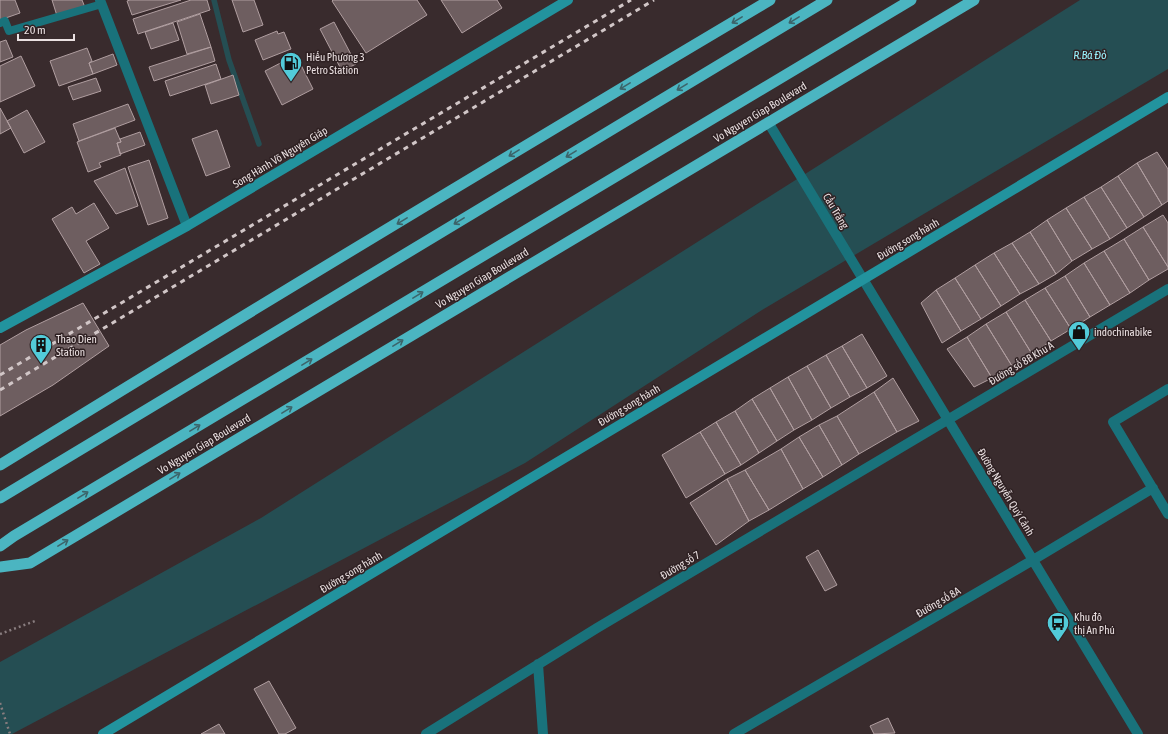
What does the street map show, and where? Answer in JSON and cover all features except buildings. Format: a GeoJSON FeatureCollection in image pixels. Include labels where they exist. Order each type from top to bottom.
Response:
{"type":"FeatureCollection","features":[{"type":"Feature","properties":{"kind":"highway"},"geometry":{"type":"LineString","coordinates":[[0,466],[588,108],[770,0]]}},
{"type":"Feature","properties":{"kind":"highway"},"geometry":{"type":"LineString","coordinates":[[0,498],[827,0]]}},
{"type":"Feature","properties":{"kind":"highway","name":"Vo Nguyen Giap Boulevard"},"geometry":{"type":"LineString","coordinates":[[0,546],[14,536],[911,0]]}},
{"type":"Feature","properties":{"kind":"highway","name":"Vo Nguyen Giap Boulevard"},"geometry":{"type":"LineString","coordinates":[[0,568],[30,563],[974,0]]}},
{"type":"Feature","properties":{"kind":"main road","name":"Song Hành Võ Nguyên Giáp"},"geometry":{"type":"LineString","coordinates":[[0,328],[187,226],[568,0]]}},
{"type":"Feature","properties":{"kind":"main road","name":"Đường song hành"},"geometry":{"type":"LineString","coordinates":[[103,734],[1168,97]]}},
{"type":"Feature","properties":{"kind":"street"},"geometry":{"type":"LineString","coordinates":[[101,2],[187,226]]}},
{"type":"Feature","properties":{"kind":"street","name":"Cầu Trắng"},"geometry":{"type":"LineString","coordinates":[[768,122],[853,262]]}},
{"type":"Feature","properties":{"kind":"street","name":"Đường Nguyễn Quý Cảnh"},"geometry":{"type":"LineString","coordinates":[[853,262],[1138,734]]}},
{"type":"Feature","properties":{"kind":"street","name":"Đường số 8B Khu A"},"geometry":{"type":"LineString","coordinates":[[948,420],[1168,289]]}},
{"type":"Feature","properties":{"kind":"street"},"geometry":{"type":"LineString","coordinates":[[1168,389],[1113,422],[1168,514]]}},
{"type":"Feature","properties":{"kind":"street","name":"Đường số 7"},"geometry":{"type":"LineString","coordinates":[[426,734],[538,664],[948,420]]}},
{"type":"Feature","properties":{"kind":"street","name":"Đường số 8A"},"geometry":{"type":"LineString","coordinates":[[734,734],[1033,560],[1153,488]]}},
{"type":"Feature","properties":{"kind":"street"},"geometry":{"type":"LineString","coordinates":[[538,664],[543,734]]}},
{"type":"Feature","properties":{"kind":"lane"},"geometry":{"type":"LineString","coordinates":[[0,23],[5,21],[9,31],[101,2]]}},
{"type":"Feature","properties":{"kind":"path"},"geometry":{"type":"LineString","coordinates":[[0,634],[35,621]]}},
{"type":"Feature","properties":{"kind":"path"},"geometry":{"type":"LineString","coordinates":[[0,703],[10,734]]}},
{"type":"Feature","properties":{"kind":"water","name":"R.Bá Đỏ"},"geometry":{"type":"Polygon","coordinates":[[[1080,0],[1168,0],[1168,69],[762,310],[525,463],[12,734],[0,734],[0,662],[261,518],[1080,0]]]}},
{"type":"Feature","properties":{"kind":"waterway"},"geometry":{"type":"LineString","coordinates":[[214,0],[229,60],[259,144]]}},
{"type":"Feature","properties":{"kind":"railway"},"geometry":{"type":"LineString","coordinates":[[0,375],[631,0]]}},
{"type":"Feature","properties":{"kind":"railway"},"geometry":{"type":"LineString","coordinates":[[0,390],[654,0]]}},
{"type":"Feature","properties":{"kind":"place","name":"Hiếu Phương 3 Petro Station"},"geometry":{"type":"Point","coordinates":[291,82]}},
{"type":"Feature","properties":{"kind":"place","name":"indochinabike"},"geometry":{"type":"Point","coordinates":[1079,352]}},
{"type":"Feature","properties":{"kind":"place","name":"Thao Dien Station"},"geometry":{"type":"Point","coordinates":[41,364]}},
{"type":"Feature","properties":{"kind":"place","name":"Khu đô thị An Phú"},"geometry":{"type":"Point","coordinates":[1058,642]}}]}
